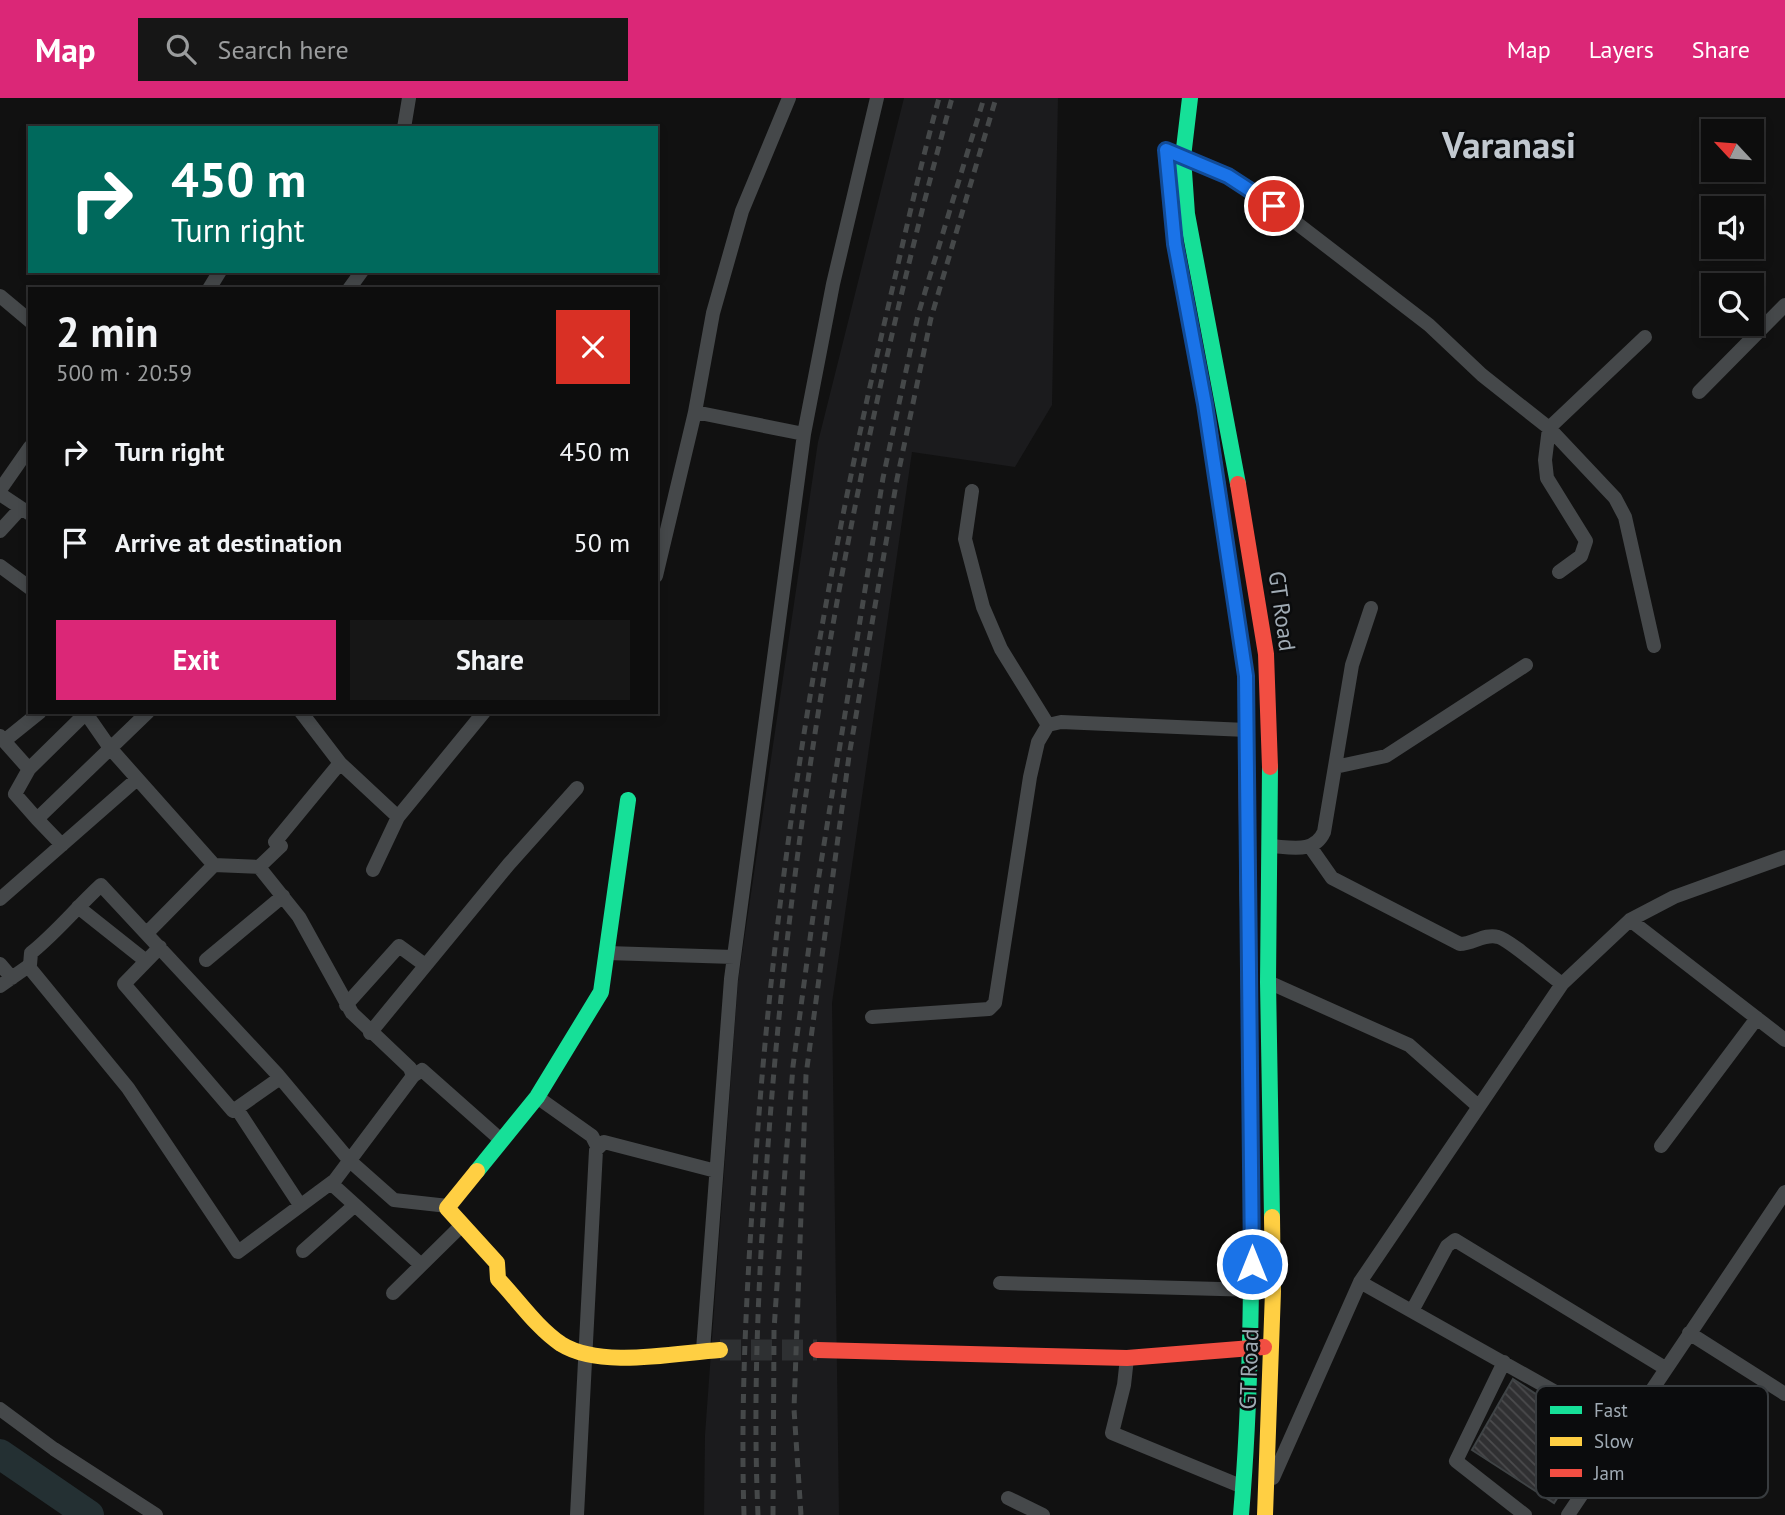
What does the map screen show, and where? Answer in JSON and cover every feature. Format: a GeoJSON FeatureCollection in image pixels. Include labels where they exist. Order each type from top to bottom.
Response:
{"type":"FeatureCollection","features":[{"type":"Feature","properties":{"kind":"main road","name":"GT Road"},"geometry":{"type":"LineString","coordinates":[[1189,98],[1184,158],[1187,214],[1254,569],[1267,675],[1273,1347],[1265,1515]]}},
{"type":"Feature","properties":{"kind":"main road"},"geometry":{"type":"LineString","coordinates":[[1167,172],[1168,130]]}},
{"type":"Feature","properties":{"kind":"main road"},"geometry":{"type":"LineString","coordinates":[[1169,194],[1173,232]]}},
{"type":"Feature","properties":{"kind":"main road","name":"GT Road"},"geometry":{"type":"LineString","coordinates":[[1222,402],[1205,404],[1246,676],[1247,730],[1252,1290],[1241,1515]]}},
{"type":"Feature","properties":{"kind":"main road"},"geometry":{"type":"LineString","coordinates":[[1246,676],[1267,675]]}},
{"type":"Feature","properties":{"kind":"main road"},"geometry":{"type":"LineString","coordinates":[[628,800],[601,992],[537,1097],[448,1206],[497,1263],[498,1279],[563,1345],[584,1353],[612,1356],[720,1350]]}},
{"type":"Feature","properties":{"kind":"main road"},"geometry":{"type":"LineString","coordinates":[[1251,1108],[1270,1107]]}},
{"type":"Feature","properties":{"kind":"main road"},"geometry":{"type":"LineString","coordinates":[[817,1350],[1127,1358],[1273,1347]]}},
{"type":"Feature","properties":{"kind":"street"},"geometry":{"type":"LineString","coordinates":[[404,126],[409,98]]}},
{"type":"Feature","properties":{"kind":"street"},"geometry":{"type":"LineString","coordinates":[[658,558],[662,523],[695,412],[713,313],[742,211],[789,98]]}},
{"type":"Feature","properties":{"kind":"street"},"geometry":{"type":"LineString","coordinates":[[703,1350],[734,957],[804,434],[833,284],[877,98]]}},
{"type":"Feature","properties":{"kind":"street"},"geometry":{"type":"LineString","coordinates":[[1166,150],[1228,176],[1255,191],[1429,325],[1482,375],[1549,428],[1615,498],[1625,517],[1654,646]]}},
{"type":"Feature","properties":{"kind":"street"},"geometry":{"type":"LineString","coordinates":[[0,296],[28,319]]}},
{"type":"Feature","properties":{"kind":"street"},"geometry":{"type":"LineString","coordinates":[[1699,392],[1785,305]]}},
{"type":"Feature","properties":{"kind":"street"},"geometry":{"type":"LineString","coordinates":[[1559,572],[1581,556],[1586,541],[1547,478],[1545,460],[1549,428],[1645,337]]}},
{"type":"Feature","properties":{"kind":"street"},"geometry":{"type":"LineString","coordinates":[[695,412],[804,434]]}},
{"type":"Feature","properties":{"kind":"street"},"geometry":{"type":"LineString","coordinates":[[0,531],[25,511],[0,492],[28,450]]}},
{"type":"Feature","properties":{"kind":"street"},"geometry":{"type":"LineString","coordinates":[[972,491],[965,539],[983,607],[1001,649],[1048,725]]}},
{"type":"Feature","properties":{"kind":"street"},"geometry":{"type":"LineString","coordinates":[[0,566],[28,587]]}},
{"type":"Feature","properties":{"kind":"street"},"geometry":{"type":"LineString","coordinates":[[1269,846],[1311,848],[1319,843],[1324,832],[1352,665],[1371,608]]}},
{"type":"Feature","properties":{"kind":"street"},"geometry":{"type":"LineString","coordinates":[[1335,767],[1386,756],[1525,665]]}},
{"type":"Feature","properties":{"kind":"street"},"geometry":{"type":"LineString","coordinates":[[29,769],[2,738],[37,714]]}},
{"type":"Feature","properties":{"kind":"street"},"geometry":{"type":"LineString","coordinates":[[62,845],[15,794],[29,769],[83,714]]}},
{"type":"Feature","properties":{"kind":"street"},"geometry":{"type":"LineString","coordinates":[[86,714],[110,748],[214,865],[259,867],[282,846],[275,842],[340,762]]}},
{"type":"Feature","properties":{"kind":"street"},"geometry":{"type":"LineString","coordinates":[[37,819],[146,714]]}},
{"type":"Feature","properties":{"kind":"street"},"geometry":{"type":"LineString","coordinates":[[303,714],[340,762],[398,817]]}},
{"type":"Feature","properties":{"kind":"street"},"geometry":{"type":"LineString","coordinates":[[373,870],[398,817],[482,714]]}},
{"type":"Feature","properties":{"kind":"street"},"geometry":{"type":"LineString","coordinates":[[872,1017],[989,1009],[995,1003],[1030,777],[1038,742],[1048,725],[1060,722],[1247,730]]}},
{"type":"Feature","properties":{"kind":"street"},"geometry":{"type":"LineString","coordinates":[[0,899],[137,779]]}},
{"type":"Feature","properties":{"kind":"street"},"geometry":{"type":"LineString","coordinates":[[370,1033],[577,789]]}},
{"type":"Feature","properties":{"kind":"street"},"geometry":{"type":"LineString","coordinates":[[1311,848],[1323,868],[1346,887],[1460,944],[1469,944],[1483,937],[1499,937],[1562,984]]}},
{"type":"Feature","properties":{"kind":"street"},"geometry":{"type":"LineString","coordinates":[[1267,1492],[1360,1282],[1562,984],[1630,920],[1674,897],[1785,857]]}},
{"type":"Feature","properties":{"kind":"street"},"geometry":{"type":"LineString","coordinates":[[147,933],[214,865]]}},
{"type":"Feature","properties":{"kind":"street"},"geometry":{"type":"LineString","coordinates":[[259,867],[310,934],[346,1005],[370,1033],[410,1068],[413,1076]]}},
{"type":"Feature","properties":{"kind":"street"},"geometry":{"type":"LineString","coordinates":[[0,964],[6,982],[28,966],[32,961],[31,953],[61,928],[65,919],[101,886],[280,1078],[350,1161],[394,1200],[448,1206]]}},
{"type":"Feature","properties":{"kind":"street"},"geometry":{"type":"LineString","coordinates":[[206,960],[283,896]]}},
{"type":"Feature","properties":{"kind":"street"},"geometry":{"type":"LineString","coordinates":[[78,907],[146,961]]}},
{"type":"Feature","properties":{"kind":"street"},"geometry":{"type":"LineString","coordinates":[[1630,920],[1785,1040]]}},
{"type":"Feature","properties":{"kind":"street"},"geometry":{"type":"LineString","coordinates":[[346,1005],[399,946],[425,965]]}},
{"type":"Feature","properties":{"kind":"street"},"geometry":{"type":"LineString","coordinates":[[160,947],[124,984],[233,1111],[280,1078]]}},
{"type":"Feature","properties":{"kind":"street"},"geometry":{"type":"LineString","coordinates":[[607,953],[734,957]]}},
{"type":"Feature","properties":{"kind":"street"},"geometry":{"type":"LineString","coordinates":[[28,966],[128,1088],[238,1252],[335,1180],[413,1076],[422,1070],[501,1140]]}},
{"type":"Feature","properties":{"kind":"street"},"geometry":{"type":"LineString","coordinates":[[1269,982],[1409,1045],[1478,1106]]}},
{"type":"Feature","properties":{"kind":"street"},"geometry":{"type":"LineString","coordinates":[[1661,1146],[1757,1018]]}},
{"type":"Feature","properties":{"kind":"street"},"geometry":{"type":"LineString","coordinates":[[537,1097],[592,1136],[597,1146],[577,1515]]}},
{"type":"Feature","properties":{"kind":"street"},"geometry":{"type":"LineString","coordinates":[[237,1109],[300,1205]]}},
{"type":"Feature","properties":{"kind":"street"},"geometry":{"type":"LineString","coordinates":[[597,1146],[604,1142],[716,1171]]}},
{"type":"Feature","properties":{"kind":"street"},"geometry":{"type":"LineString","coordinates":[[335,1180],[334,1186],[421,1264]]}},
{"type":"Feature","properties":{"kind":"street"},"geometry":{"type":"LineString","coordinates":[[1653,1386],[1785,1192]]}},
{"type":"Feature","properties":{"kind":"street"},"geometry":{"type":"LineString","coordinates":[[303,1251],[355,1205]]}},
{"type":"Feature","properties":{"kind":"street"},"geometry":{"type":"LineString","coordinates":[[393,1293],[462,1225]]}},
{"type":"Feature","properties":{"kind":"street"},"geometry":{"type":"LineString","coordinates":[[1412,1311],[1447,1246],[1455,1240],[1665,1368]]}},
{"type":"Feature","properties":{"kind":"street"},"geometry":{"type":"LineString","coordinates":[[1360,1282],[1546,1386]]}},
{"type":"Feature","properties":{"kind":"street"},"geometry":{"type":"LineString","coordinates":[[1000,1283],[1273,1291]]}},
{"type":"Feature","properties":{"kind":"street"},"geometry":{"type":"LineString","coordinates":[[1689,1333],[1785,1394]]}},
{"type":"Feature","properties":{"kind":"street"},"geometry":{"type":"LineString","coordinates":[[1127,1358],[1125,1385],[1112,1433],[1244,1487]]}},
{"type":"Feature","properties":{"kind":"street"},"geometry":{"type":"LineString","coordinates":[[1504,1362],[1456,1461],[1525,1515]]}},
{"type":"Feature","properties":{"kind":"street"},"geometry":{"type":"LineString","coordinates":[[0,1409],[54,1450],[156,1515]]}},
{"type":"Feature","properties":{"kind":"street"},"geometry":{"type":"LineString","coordinates":[[1008,1498],[1043,1515]]}},
{"type":"Feature","properties":{"kind":"street"},"geometry":{"type":"LineString","coordinates":[[1567,1515],[1578,1498]]}},
{"type":"Feature","properties":{"kind":"shaded area"},"geometry":{"type":"Polygon","coordinates":[[[904,98],[1058,98],[1052,405],[1015,467],[912,452],[832,1003],[839,1515],[704,1515],[705,1435],[738,981],[818,442],[904,98]]]}},
{"type":"Feature","properties":{"kind":"building"},"geometry":{"type":"Polygon","coordinates":[[[1513,1379],[1536,1394],[1536,1491],[1472,1450],[1513,1379]]]}},
{"type":"Feature","properties":{"kind":"waterway"},"geometry":{"type":"LineString","coordinates":[[0,1454],[89,1515]]}},
{"type":"Feature","properties":{"kind":"tunnel"},"geometry":{"type":"LineString","coordinates":[[720,1350],[817,1350]]}},
{"type":"Feature","properties":{"kind":"railway"},"geometry":{"type":"LineString","coordinates":[[744,1515],[744,1374],[754,1187],[776,935],[789,834],[840,530],[883,329],[939,98]]}},
{"type":"Feature","properties":{"kind":"railway"},"geometry":{"type":"LineString","coordinates":[[758,1515],[757,1366],[763,1218],[782,990],[797,861],[815,732],[861,476],[919,223],[952,98]]}},
{"type":"Feature","properties":{"kind":"railway"},"geometry":{"type":"LineString","coordinates":[[773,1515],[774,1330],[782,1210],[793,1066],[816,894],[883,478],[918,315],[984,98]]}},
{"type":"Feature","properties":{"kind":"railway"},"geometry":{"type":"LineString","coordinates":[[801,1515],[794,1409],[806,1075],[849,756],[897,479],[931,318],[996,98]]}},
{"type":"Feature","properties":{"kind":"traffic: fast"},"geometry":{"type":"LineString","coordinates":[[1190,98],[1183,157],[1187,214],[1238,484]]}},
{"type":"Feature","properties":{"kind":"traffic: fast"},"geometry":{"type":"LineString","coordinates":[[1270,767],[1268,982],[1272,1217]]}},
{"type":"Feature","properties":{"kind":"traffic: fast"},"geometry":{"type":"LineString","coordinates":[[477,1171],[537,1097],[601,992],[628,800]]}},
{"type":"Feature","properties":{"kind":"traffic: fast"},"geometry":{"type":"LineString","coordinates":[[1241,1515],[1250,1337],[1251,1159]]}},
{"type":"Feature","properties":{"kind":"traffic: slow"},"geometry":{"type":"LineString","coordinates":[[1247,827],[1251,1159]]}},
{"type":"Feature","properties":{"kind":"traffic: slow"},"geometry":{"type":"LineString","coordinates":[[477,1171],[447,1208],[497,1263],[498,1279],[536,1322],[561,1344],[577,1352],[617,1358],[720,1350]]}},
{"type":"Feature","properties":{"kind":"traffic: slow"},"geometry":{"type":"LineString","coordinates":[[1265,1515],[1273,1291],[1272,1217]]}},
{"type":"Feature","properties":{"kind":"traffic: jam"},"geometry":{"type":"LineString","coordinates":[[1208,421],[1246,676],[1247,827]]}},
{"type":"Feature","properties":{"kind":"traffic: jam"},"geometry":{"type":"LineString","coordinates":[[1238,484],[1266,654],[1270,767]]}},
{"type":"Feature","properties":{"kind":"traffic: jam"},"geometry":{"type":"LineString","coordinates":[[817,1350],[1127,1358],[1264,1347]]}},
{"type":"Feature","properties":{"kind":"district","name":"Varanasi"},"geometry":{"type":"Point","coordinates":[1509,145]}},
{"type":"Feature","properties":{"kind":"route"},"geometry":{"type":"LineString","coordinates":[[1252,1264],[1246,676],[1236,593],[1205,404],[1175,244],[1166,150],[1228,176],[1255,191],[1274,206]]}}]}
